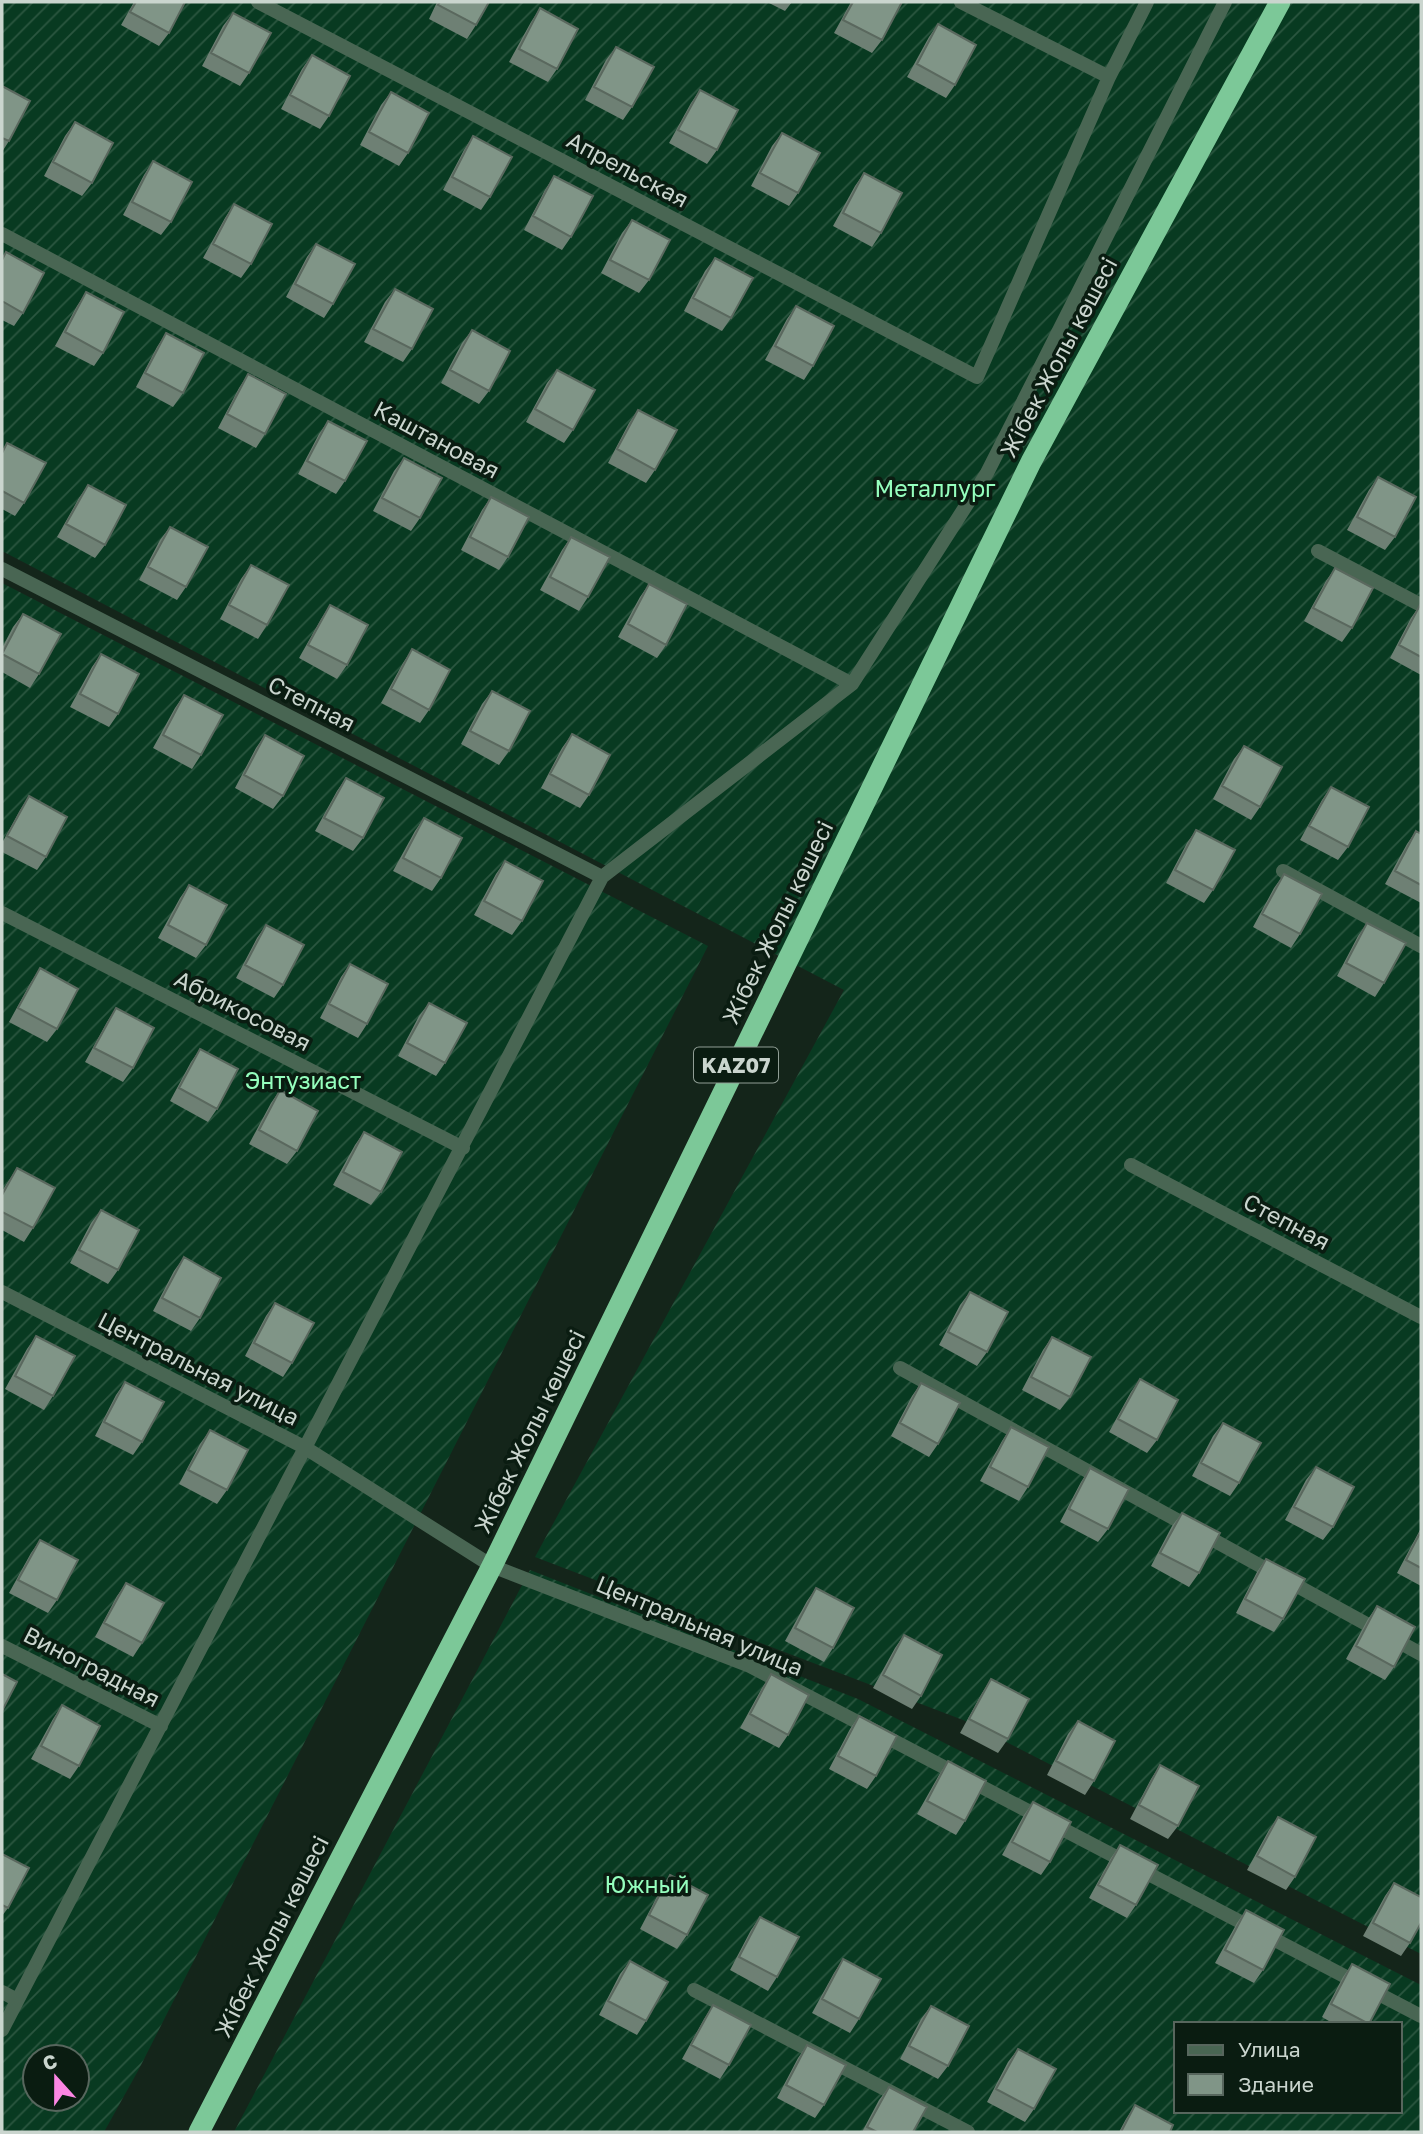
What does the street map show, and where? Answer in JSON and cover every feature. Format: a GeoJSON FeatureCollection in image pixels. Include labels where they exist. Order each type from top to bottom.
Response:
{"type":"FeatureCollection","features":[{"type":"Feature","properties":{"kind":"highway","name":"Жібек Жолы көшесі"},"geometry":{"type":"LineString","coordinates":[[199,2132],[492,1566],[1031,462],[1280,2]]}},
{"type":"Feature","properties":{"kind":"street","name":"Апрельская"},"geometry":{"type":"LineString","coordinates":[[258,2],[977,377],[1109,77]]}},
{"type":"Feature","properties":{"kind":"street"},"geometry":{"type":"LineString","coordinates":[[961,2],[1109,77],[1147,2]]}},
{"type":"Feature","properties":{"kind":"street"},"geometry":{"type":"LineString","coordinates":[[2,2029],[602,877],[852,684],[986,472],[1225,2]]}},
{"type":"Feature","properties":{"kind":"street","name":"Каштановая"},"geometry":{"type":"LineString","coordinates":[[2,234],[852,684]]}},
{"type":"Feature","properties":{"kind":"street"},"geometry":{"type":"LineString","coordinates":[[1318,551],[1421,604]]}},
{"type":"Feature","properties":{"kind":"street","name":"Степная"},"geometry":{"type":"LineString","coordinates":[[2,569],[602,877]]}},
{"type":"Feature","properties":{"kind":"street"},"geometry":{"type":"LineString","coordinates":[[1283,871],[1421,946]]}},
{"type":"Feature","properties":{"kind":"street","name":"Абрикосовая"},"geometry":{"type":"LineString","coordinates":[[2,913],[463,1148]]}},
{"type":"Feature","properties":{"kind":"street","name":"Степная"},"geometry":{"type":"LineString","coordinates":[[1131,1165],[1421,1317]]}},
{"type":"Feature","properties":{"kind":"street","name":"Центральная улица"},"geometry":{"type":"LineString","coordinates":[[2,1292],[304,1447],[492,1566],[750,1666],[1421,2016]]}},
{"type":"Feature","properties":{"kind":"street"},"geometry":{"type":"LineString","coordinates":[[900,1368],[1421,1654]]}},
{"type":"Feature","properties":{"kind":"street","name":"Виноградная"},"geometry":{"type":"LineString","coordinates":[[2,1646],[161,1726]]}},
{"type":"Feature","properties":{"kind":"street"},"geometry":{"type":"LineString","coordinates":[[694,1990],[968,2132]]}},
{"type":"Feature","properties":{"kind":"street"},"geometry":{"type":"LineString","coordinates":[[2,1992],[17,2000]]}},
{"type":"Feature","properties":{"kind":"green space","name":"Металлург"},"geometry":{"type":"Polygon","coordinates":[[[2,2],[1421,2],[1421,1954],[963,1720],[535,1557],[844,990],[2,551],[2,2]]]}},
{"type":"Feature","properties":{"kind":"green space","name":"Энтузиаст"},"geometry":{"type":"Polygon","coordinates":[[[2,583],[708,946],[139,2069],[104,2132],[2,2132],[2,583]]]}},
{"type":"Feature","properties":{"kind":"green space","name":"Южный"},"geometry":{"type":"Polygon","coordinates":[[[530,1570],[858,1699],[1421,1985],[1421,2132],[234,2132],[530,1570]]]}},
{"type":"Feature","properties":{"kind":"building"},"geometry":{"type":"Polygon","coordinates":[[[136,2],[185,2],[169,33],[130,12],[136,2]]]}},
{"type":"Feature","properties":{"kind":"building"},"geometry":{"type":"Polygon","coordinates":[[[440,2],[489,2],[476,25],[438,5],[440,2]]]}},
{"type":"Feature","properties":{"kind":"building"},"geometry":{"type":"Polygon","coordinates":[[[853,2],[902,2],[882,40],[843,20],[853,2]]]}},
{"type":"Feature","properties":{"kind":"building"},"geometry":{"type":"Polygon","coordinates":[[[540,8],[578,29],[557,69],[519,49],[540,8]]]}},
{"type":"Feature","properties":{"kind":"building"},"geometry":{"type":"Polygon","coordinates":[[[233,13],[271,33],[249,73],[211,53],[233,13]]]}},
{"type":"Feature","properties":{"kind":"building"},"geometry":{"type":"Polygon","coordinates":[[[938,24],[976,45],[955,85],[917,64],[938,24]]]}},
{"type":"Feature","properties":{"kind":"building"},"geometry":{"type":"Polygon","coordinates":[[[616,47],[654,67],[632,107],[594,87],[616,47]]]}},
{"type":"Feature","properties":{"kind":"building"},"geometry":{"type":"Polygon","coordinates":[[[312,55],[350,76],[329,116],[290,95],[312,55]]]}},
{"type":"Feature","properties":{"kind":"building"},"geometry":{"type":"Polygon","coordinates":[[[2,86],[30,101],[9,141],[2,138],[2,86]]]}},
{"type":"Feature","properties":{"kind":"building"},"geometry":{"type":"Polygon","coordinates":[[[700,90],[738,110],[717,150],[678,130],[700,90]]]}},
{"type":"Feature","properties":{"kind":"building"},"geometry":{"type":"Polygon","coordinates":[[[391,92],[429,113],[408,153],[369,132],[391,92]]]}},
{"type":"Feature","properties":{"kind":"building"},"geometry":{"type":"Polygon","coordinates":[[[75,122],[113,143],[92,183],[53,162],[75,122]]]}},
{"type":"Feature","properties":{"kind":"building"},"geometry":{"type":"Polygon","coordinates":[[[782,133],[820,153],[798,193],[760,173],[782,133]]]}},
{"type":"Feature","properties":{"kind":"building"},"geometry":{"type":"Polygon","coordinates":[[[473,136],[512,157],[490,197],[452,177],[473,136]]]}},
{"type":"Feature","properties":{"kind":"building"},"geometry":{"type":"Polygon","coordinates":[[[153,161],[192,182],[171,222],[132,202],[153,161]]]}},
{"type":"Feature","properties":{"kind":"building"},"geometry":{"type":"Polygon","coordinates":[[[864,173],[902,193],[881,233],[843,213],[864,173]]]}},
{"type":"Feature","properties":{"kind":"building"},"geometry":{"type":"Polygon","coordinates":[[[554,176],[593,196],[571,237],[533,216],[554,176]]]}},
{"type":"Feature","properties":{"kind":"building"},"geometry":{"type":"Polygon","coordinates":[[[234,204],[272,224],[251,264],[213,244],[234,204]]]}},
{"type":"Feature","properties":{"kind":"building"},"geometry":{"type":"Polygon","coordinates":[[[632,220],[670,240],[649,280],[610,260],[632,220]]]}},
{"type":"Feature","properties":{"kind":"building"},"geometry":{"type":"Polygon","coordinates":[[[316,244],[355,264],[333,304],[295,284],[316,244]]]}},
{"type":"Feature","properties":{"kind":"building"},"geometry":{"type":"Polygon","coordinates":[[[6,252],[44,273],[23,313],[2,301],[2,260],[6,252]]]}},
{"type":"Feature","properties":{"kind":"building"},"geometry":{"type":"Polygon","coordinates":[[[715,258],[753,278],[731,318],[693,298],[715,258]]]}},
{"type":"Feature","properties":{"kind":"building"},"geometry":{"type":"Polygon","coordinates":[[[395,289],[433,309],[412,349],[373,329],[395,289]]]}},
{"type":"Feature","properties":{"kind":"building"},"geometry":{"type":"Polygon","coordinates":[[[86,292],[124,312],[103,353],[65,332],[86,292]]]}},
{"type":"Feature","properties":{"kind":"building"},"geometry":{"type":"Polygon","coordinates":[[[796,306],[834,326],[813,366],[775,346],[796,306]]]}},
{"type":"Feature","properties":{"kind":"building"},"geometry":{"type":"Polygon","coordinates":[[[472,330],[510,351],[489,391],[450,370],[472,330]]]}},
{"type":"Feature","properties":{"kind":"building"},"geometry":{"type":"Polygon","coordinates":[[[166,333],[204,353],[183,393],[145,373],[166,333]]]}},
{"type":"Feature","properties":{"kind":"building"},"geometry":{"type":"Polygon","coordinates":[[[557,370],[595,390],[573,430],[535,409],[557,370]]]}},
{"type":"Feature","properties":{"kind":"building"},"geometry":{"type":"Polygon","coordinates":[[[248,374],[286,394],[265,434],[227,414],[248,374]]]}},
{"type":"Feature","properties":{"kind":"building"},"geometry":{"type":"Polygon","coordinates":[[[638,410],[677,430],[655,470],[617,449],[638,410]]]}},
{"type":"Feature","properties":{"kind":"building"},"geometry":{"type":"Polygon","coordinates":[[[328,421],[367,441],[345,481],[307,461],[328,421]]]}},
{"type":"Feature","properties":{"kind":"building"},"geometry":{"type":"Polygon","coordinates":[[[7,443],[46,463],[24,503],[2,491],[2,453],[7,443]]]}},
{"type":"Feature","properties":{"kind":"building"},"geometry":{"type":"Polygon","coordinates":[[[404,458],[442,478],[420,518],[382,498],[404,458]]]}},
{"type":"Feature","properties":{"kind":"building"},"geometry":{"type":"Polygon","coordinates":[[[1378,477],[1416,497],[1395,537],[1357,517],[1378,477]]]}},
{"type":"Feature","properties":{"kind":"building"},"geometry":{"type":"Polygon","coordinates":[[[88,485],[126,505],[105,545],[66,524],[88,485]]]}},
{"type":"Feature","properties":{"kind":"building"},"geometry":{"type":"Polygon","coordinates":[[[491,497],[529,517],[508,557],[470,537],[491,497]]]}},
{"type":"Feature","properties":{"kind":"building"},"geometry":{"type":"Polygon","coordinates":[[[170,527],[208,547],[186,587],[148,567],[170,527]]]}},
{"type":"Feature","properties":{"kind":"building"},"geometry":{"type":"Polygon","coordinates":[[[571,537],[610,557],[588,597],[550,577],[571,537]]]}},
{"type":"Feature","properties":{"kind":"building"},"geometry":{"type":"Polygon","coordinates":[[[251,565],[289,585],[267,625],[229,605],[251,565]]]}},
{"type":"Feature","properties":{"kind":"building"},"geometry":{"type":"Polygon","coordinates":[[[1335,568],[1373,588],[1352,628],[1313,608],[1335,568]]]}},
{"type":"Feature","properties":{"kind":"building"},"geometry":{"type":"Polygon","coordinates":[[[649,584],[687,604],[666,645],[628,624],[649,584]]]}},
{"type":"Feature","properties":{"kind":"building"},"geometry":{"type":"Polygon","coordinates":[[[330,605],[368,625],[347,665],[308,645],[330,605]]]}},
{"type":"Feature","properties":{"kind":"building"},"geometry":{"type":"Polygon","coordinates":[[[1421,605],[1421,657],[1399,645],[1421,605]]]}},
{"type":"Feature","properties":{"kind":"building"},"geometry":{"type":"Polygon","coordinates":[[[23,614],[61,634],[39,674],[2,654],[23,614]]]}},
{"type":"Feature","properties":{"kind":"building"},"geometry":{"type":"Polygon","coordinates":[[[412,649],[450,670],[429,710],[391,689],[412,649]]]}},
{"type":"Feature","properties":{"kind":"building"},"geometry":{"type":"Polygon","coordinates":[[[101,654],[139,674],[118,714],[80,694],[101,654]]]}},
{"type":"Feature","properties":{"kind":"building"},"geometry":{"type":"Polygon","coordinates":[[[492,691],[530,711],[509,751],[470,731],[492,691]]]}},
{"type":"Feature","properties":{"kind":"building"},"geometry":{"type":"Polygon","coordinates":[[[184,695],[223,715],[201,755],[163,735],[184,695]]]}},
{"type":"Feature","properties":{"kind":"building"},"geometry":{"type":"Polygon","coordinates":[[[572,734],[610,755],[589,795],[550,774],[572,734]]]}},
{"type":"Feature","properties":{"kind":"building"},"geometry":{"type":"Polygon","coordinates":[[[265,735],[304,756],[283,796],[244,775],[265,735]]]}},
{"type":"Feature","properties":{"kind":"building"},"geometry":{"type":"Polygon","coordinates":[[[1244,746],[1282,767],[1260,807],[1222,786],[1244,746]]]}},
{"type":"Feature","properties":{"kind":"building"},"geometry":{"type":"Polygon","coordinates":[[[346,778],[384,798],[363,838],[324,818],[346,778]]]}},
{"type":"Feature","properties":{"kind":"building"},"geometry":{"type":"Polygon","coordinates":[[[1331,787],[1369,807],[1348,847],[1309,826],[1331,787]]]}},
{"type":"Feature","properties":{"kind":"building"},"geometry":{"type":"Polygon","coordinates":[[[29,796],[67,817],[46,857],[7,836],[29,796]]]}},
{"type":"Feature","properties":{"kind":"building"},"geometry":{"type":"Polygon","coordinates":[[[424,818],[462,838],[441,878],[403,858],[424,818]]]}},
{"type":"Feature","properties":{"kind":"building"},"geometry":{"type":"Polygon","coordinates":[[[1196,830],[1235,850],[1213,890],[1175,870],[1196,830]]]}},
{"type":"Feature","properties":{"kind":"building"},"geometry":{"type":"Polygon","coordinates":[[[1416,831],[1421,834],[1421,885],[1395,871],[1416,831]]]}},
{"type":"Feature","properties":{"kind":"building"},"geometry":{"type":"Polygon","coordinates":[[[505,861],[543,881],[522,921],[484,901],[505,861]]]}},
{"type":"Feature","properties":{"kind":"building"},"geometry":{"type":"Polygon","coordinates":[[[1284,874],[1322,894],[1300,934],[1262,914],[1284,874]]]}},
{"type":"Feature","properties":{"kind":"building"},"geometry":{"type":"Polygon","coordinates":[[[189,885],[227,905],[206,945],[168,925],[189,885]]]}},
{"type":"Feature","properties":{"kind":"building"},"geometry":{"type":"Polygon","coordinates":[[[1367,923],[1406,943],[1384,983],[1346,963],[1367,923]]]}},
{"type":"Feature","properties":{"kind":"building"},"geometry":{"type":"Polygon","coordinates":[[[266,925],[304,945],[283,985],[245,965],[266,925]]]}},
{"type":"Feature","properties":{"kind":"building"},"geometry":{"type":"Polygon","coordinates":[[[350,964],[388,984],[367,1024],[329,1004],[350,964]]]}},
{"type":"Feature","properties":{"kind":"building"},"geometry":{"type":"Polygon","coordinates":[[[40,968],[78,989],[57,1029],[18,1008],[40,968]]]}},
{"type":"Feature","properties":{"kind":"building"},"geometry":{"type":"Polygon","coordinates":[[[429,1003],[467,1023],[445,1063],[407,1043],[429,1003]]]}},
{"type":"Feature","properties":{"kind":"building"},"geometry":{"type":"Polygon","coordinates":[[[116,1008],[154,1028],[133,1068],[94,1048],[116,1008]]]}},
{"type":"Feature","properties":{"kind":"building"},"geometry":{"type":"Polygon","coordinates":[[[200,1049],[238,1069],[217,1109],[179,1088],[200,1049]]]}},
{"type":"Feature","properties":{"kind":"building"},"geometry":{"type":"Polygon","coordinates":[[[280,1090],[318,1111],[297,1151],[259,1130],[280,1090]]]}},
{"type":"Feature","properties":{"kind":"building"},"geometry":{"type":"Polygon","coordinates":[[[364,1132],[402,1152],[381,1192],[343,1172],[364,1132]]]}},
{"type":"Feature","properties":{"kind":"building"},"geometry":{"type":"Polygon","coordinates":[[[17,1168],[55,1188],[33,1228],[2,1212],[2,1195],[17,1168]]]}},
{"type":"Feature","properties":{"kind":"building"},"geometry":{"type":"Polygon","coordinates":[[[101,1210],[139,1230],[118,1270],[79,1250],[101,1210]]]}},
{"type":"Feature","properties":{"kind":"building"},"geometry":{"type":"Polygon","coordinates":[[[184,1257],[221,1278],[200,1318],[162,1298],[184,1257]]]}},
{"type":"Feature","properties":{"kind":"building"},"geometry":{"type":"Polygon","coordinates":[[[970,1292],[1008,1312],[987,1352],[948,1332],[970,1292]]]}},
{"type":"Feature","properties":{"kind":"building"},"geometry":{"type":"Polygon","coordinates":[[[275,1303],[314,1323],[292,1363],[254,1343],[275,1303]]]}},
{"type":"Feature","properties":{"kind":"building"},"geometry":{"type":"Polygon","coordinates":[[[36,1336],[75,1356],[53,1396],[15,1376],[36,1336]]]}},
{"type":"Feature","properties":{"kind":"building"},"geometry":{"type":"Polygon","coordinates":[[[1052,1337],[1091,1357],[1070,1397],[1031,1377],[1052,1337]]]}},
{"type":"Feature","properties":{"kind":"building"},"geometry":{"type":"Polygon","coordinates":[[[1140,1379],[1178,1400],[1157,1440],[1118,1419],[1140,1379]]]}},
{"type":"Feature","properties":{"kind":"building"},"geometry":{"type":"Polygon","coordinates":[[[125,1382],[164,1402],[142,1442],[104,1422],[125,1382]]]}},
{"type":"Feature","properties":{"kind":"building"},"geometry":{"type":"Polygon","coordinates":[[[921,1383],[960,1403],[938,1444],[900,1423],[921,1383]]]}},
{"type":"Feature","properties":{"kind":"building"},"geometry":{"type":"Polygon","coordinates":[[[1223,1423],[1261,1443],[1239,1483],[1201,1463],[1223,1423]]]}},
{"type":"Feature","properties":{"kind":"building"},"geometry":{"type":"Polygon","coordinates":[[[1011,1427],[1049,1447],[1028,1487],[990,1467],[1011,1427]]]}},
{"type":"Feature","properties":{"kind":"building"},"geometry":{"type":"Polygon","coordinates":[[[210,1430],[248,1450],[227,1490],[188,1470],[210,1430]]]}},
{"type":"Feature","properties":{"kind":"building"},"geometry":{"type":"Polygon","coordinates":[[[1316,1467],[1354,1487],[1333,1527],[1294,1507],[1316,1467]]]}},
{"type":"Feature","properties":{"kind":"building"},"geometry":{"type":"Polygon","coordinates":[[[1090,1468],[1129,1489],[1108,1529],[1069,1509],[1090,1468]]]}},
{"type":"Feature","properties":{"kind":"building"},"geometry":{"type":"Polygon","coordinates":[[[1182,1513],[1220,1533],[1199,1573],[1160,1553],[1182,1513]]]}},
{"type":"Feature","properties":{"kind":"building"},"geometry":{"type":"Polygon","coordinates":[[[1421,1531],[1421,1568],[1406,1560],[1421,1531]]]}},
{"type":"Feature","properties":{"kind":"building"},"geometry":{"type":"Polygon","coordinates":[[[40,1540],[78,1560],[57,1600],[18,1580],[40,1540]]]}},
{"type":"Feature","properties":{"kind":"building"},"geometry":{"type":"Polygon","coordinates":[[[1266,1559],[1305,1579],[1283,1619],[1245,1599],[1266,1559]]]}},
{"type":"Feature","properties":{"kind":"building"},"geometry":{"type":"Polygon","coordinates":[[[126,1583],[164,1603],[142,1643],[104,1623],[126,1583]]]}},
{"type":"Feature","properties":{"kind":"building"},"geometry":{"type":"Polygon","coordinates":[[[816,1588],[854,1608],[833,1648],[795,1628],[816,1588]]]}},
{"type":"Feature","properties":{"kind":"building"},"geometry":{"type":"Polygon","coordinates":[[[1377,1606],[1415,1627],[1394,1667],[1356,1646],[1377,1606]]]}},
{"type":"Feature","properties":{"kind":"building"},"geometry":{"type":"Polygon","coordinates":[[[904,1635],[942,1655],[921,1696],[883,1675],[904,1635]]]}},
{"type":"Feature","properties":{"kind":"building"},"geometry":{"type":"Polygon","coordinates":[[[2,1674],[17,1682],[2,1711],[2,1674]]]}},
{"type":"Feature","properties":{"kind":"building"},"geometry":{"type":"Polygon","coordinates":[[[771,1674],[809,1695],[788,1735],[750,1714],[771,1674]]]}},
{"type":"Feature","properties":{"kind":"building"},"geometry":{"type":"Polygon","coordinates":[[[991,1679],[1029,1699],[1008,1739],[969,1719],[991,1679]]]}},
{"type":"Feature","properties":{"kind":"building"},"geometry":{"type":"Polygon","coordinates":[[[62,1705],[100,1726],[79,1766],[41,1746],[62,1705]]]}},
{"type":"Feature","properties":{"kind":"building"},"geometry":{"type":"Polygon","coordinates":[[[859,1716],[897,1736],[876,1776],[838,1756],[859,1716]]]}},
{"type":"Feature","properties":{"kind":"building"},"geometry":{"type":"Polygon","coordinates":[[[1078,1721],[1115,1741],[1094,1781],[1056,1761],[1078,1721]]]}},
{"type":"Feature","properties":{"kind":"building"},"geometry":{"type":"Polygon","coordinates":[[[948,1761],[986,1781],[965,1821],[927,1801],[948,1761]]]}},
{"type":"Feature","properties":{"kind":"building"},"geometry":{"type":"Polygon","coordinates":[[[1160,1765],[1199,1786],[1178,1826],[1139,1805],[1160,1765]]]}},
{"type":"Feature","properties":{"kind":"building"},"geometry":{"type":"Polygon","coordinates":[[[1033,1802],[1071,1822],[1050,1862],[1012,1842],[1033,1802]]]}},
{"type":"Feature","properties":{"kind":"building"},"geometry":{"type":"Polygon","coordinates":[[[1278,1817],[1316,1837],[1295,1877],[1257,1856],[1278,1817]]]}},
{"type":"Feature","properties":{"kind":"building"},"geometry":{"type":"Polygon","coordinates":[[[1120,1845],[1158,1865],[1136,1905],[1098,1885],[1120,1845]]]}},
{"type":"Feature","properties":{"kind":"building"},"geometry":{"type":"Polygon","coordinates":[[[2,1854],[29,1868],[8,1908],[2,1905],[2,1854]]]}},
{"type":"Feature","properties":{"kind":"building"},"geometry":{"type":"Polygon","coordinates":[[[670,1875],[708,1895],[687,1935],[649,1915],[670,1875]]]}},
{"type":"Feature","properties":{"kind":"building"},"geometry":{"type":"Polygon","coordinates":[[[1394,1883],[1421,1897],[1421,1923],[1410,1943],[1373,1923],[1394,1883]]]}},
{"type":"Feature","properties":{"kind":"building"},"geometry":{"type":"Polygon","coordinates":[[[1246,1910],[1284,1930],[1263,1970],[1225,1950],[1246,1910]]]}},
{"type":"Feature","properties":{"kind":"building"},"geometry":{"type":"Polygon","coordinates":[[[760,1917],[799,1937],[777,1977],[739,1957],[760,1917]]]}},
{"type":"Feature","properties":{"kind":"building"},"geometry":{"type":"Polygon","coordinates":[[[843,1959],[881,1979],[859,2019],[822,1999],[843,1959]]]}},
{"type":"Feature","properties":{"kind":"building"},"geometry":{"type":"Polygon","coordinates":[[[630,1961],[668,1982],[646,2021],[608,2001],[630,1961]]]}},
{"type":"Feature","properties":{"kind":"building"},"geometry":{"type":"Polygon","coordinates":[[[1352,1964],[1390,1984],[1370,2022],[1331,2004],[1352,1964]]]}},
{"type":"Feature","properties":{"kind":"building"},"geometry":{"type":"Polygon","coordinates":[[[713,2005],[751,2025],[729,2065],[691,2045],[713,2005]]]}},
{"type":"Feature","properties":{"kind":"building"},"geometry":{"type":"Polygon","coordinates":[[[931,2006],[969,2026],[948,2066],[909,2046],[931,2006]]]}},
{"type":"Feature","properties":{"kind":"building"},"geometry":{"type":"Polygon","coordinates":[[[807,2045],[846,2065],[824,2105],[786,2085],[807,2045]]]}},
{"type":"Feature","properties":{"kind":"building"},"geometry":{"type":"Polygon","coordinates":[[[1018,2049],[1056,2069],[1034,2109],[996,2089],[1018,2049]]]}},
{"type":"Feature","properties":{"kind":"building"},"geometry":{"type":"Polygon","coordinates":[[[889,2087],[927,2107],[913,2132],[877,2132],[867,2127],[889,2087]]]}},
{"type":"Feature","properties":{"kind":"building"},"geometry":{"type":"Polygon","coordinates":[[[1135,2105],[1173,2125],[1170,2132],[1121,2132],[1135,2105]]]}}]}
